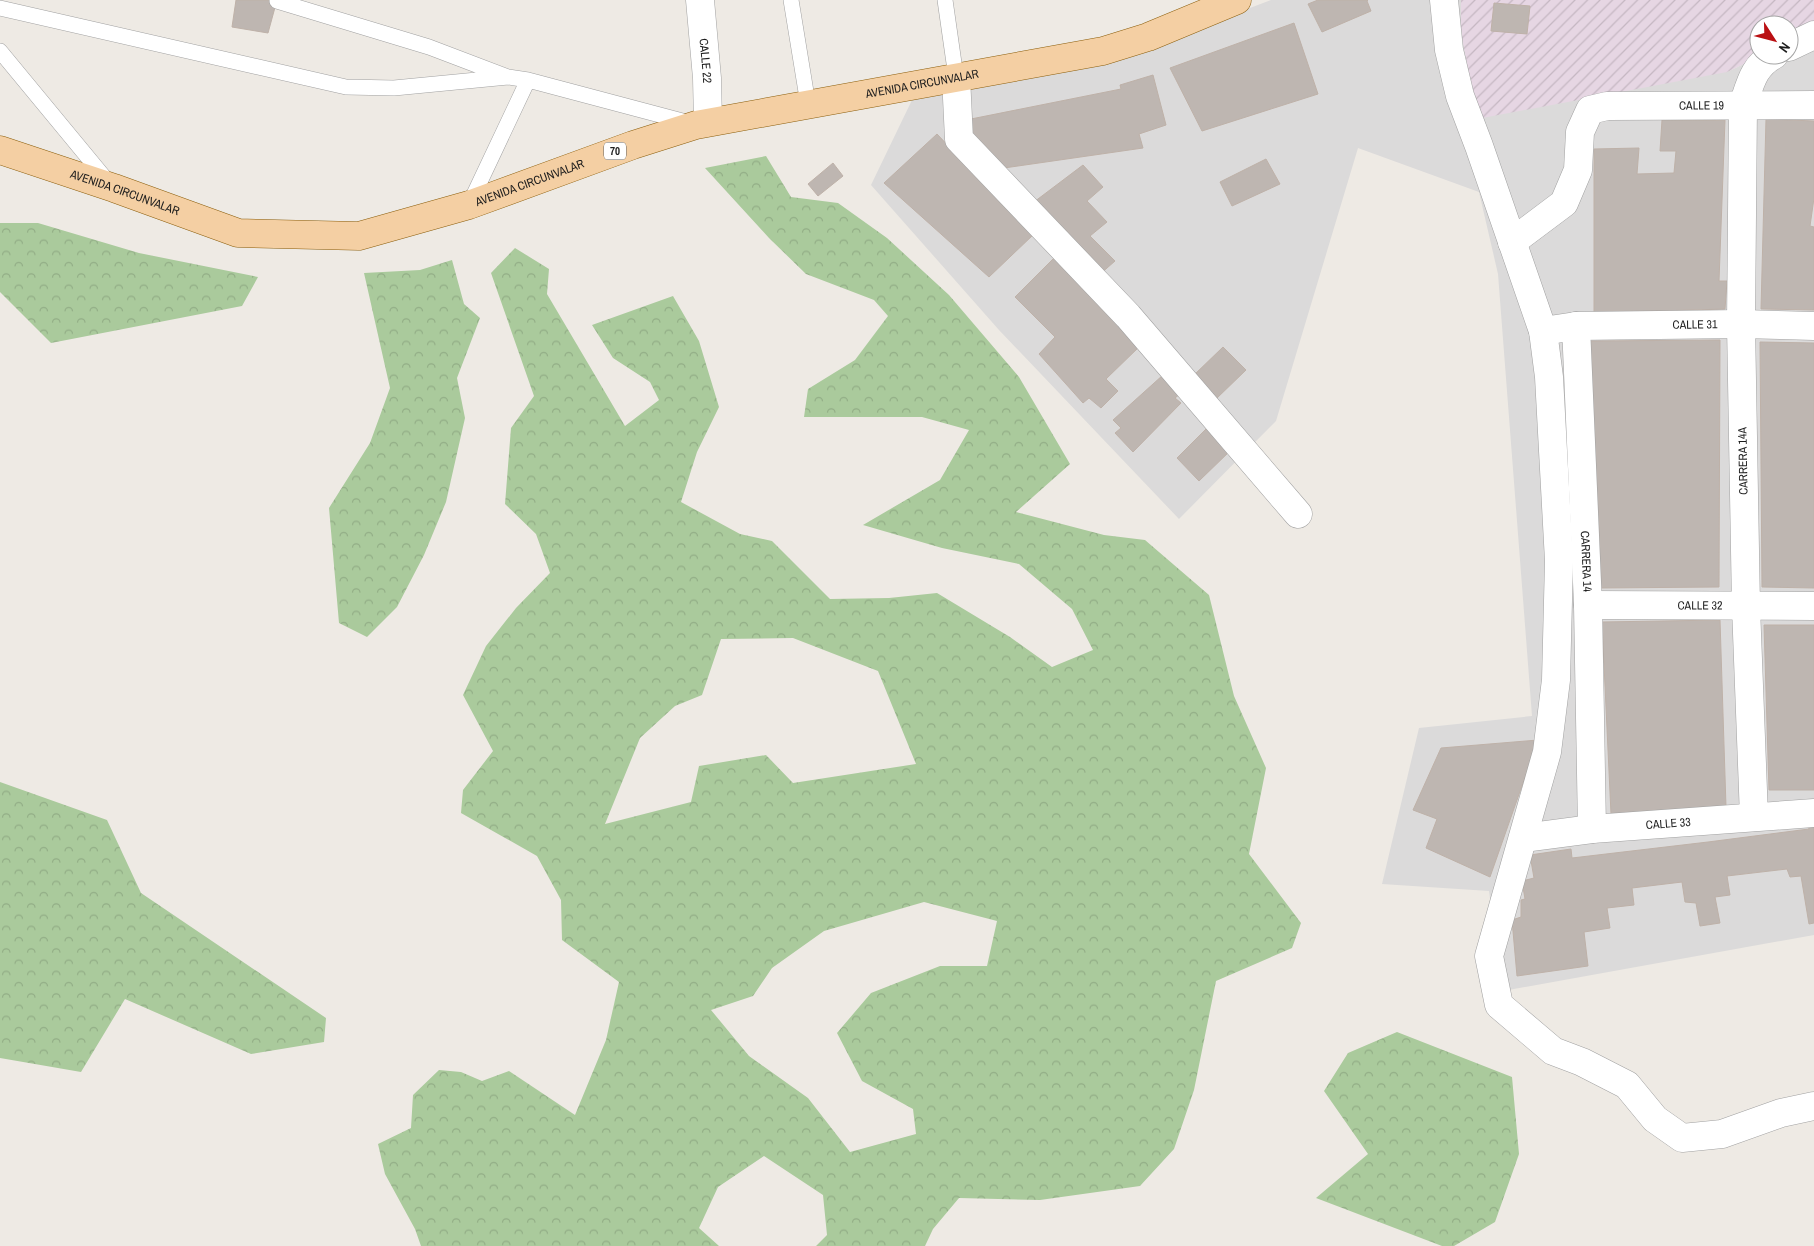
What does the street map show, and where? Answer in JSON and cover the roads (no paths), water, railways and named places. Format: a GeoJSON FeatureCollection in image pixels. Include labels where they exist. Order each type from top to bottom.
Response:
{"type":"FeatureCollection","features":[{"type":"Feature","properties":{"kind":"main road","name":"AVENIDA CIRCUNVALAR"},"geometry":{"type":"LineString","coordinates":[[0,150],[114,188],[238,233],[359,236],[469,205],[633,145],[702,123],[1102,51],[1148,37],[1237,0]]}},
{"type":"Feature","properties":{"kind":"street","name":"CALLE 22"},"geometry":{"type":"LineString","coordinates":[[700,0],[707,78],[702,123]]}},
{"type":"Feature","properties":{"kind":"street"},"geometry":{"type":"LineString","coordinates":[[1444,0],[1449,50],[1460,96],[1543,331],[1548,377],[1559,561],[1556,680],[1547,752],[1489,956],[1499,1004],[1553,1051],[1582,1062],[1626,1085],[1655,1118],[1682,1138],[1722,1134],[1780,1113],[1814,1106]]}},
{"type":"Feature","properties":{"kind":"street"},"geometry":{"type":"LineString","coordinates":[[1799,43],[1814,35]]}},
{"type":"Feature","properties":{"kind":"street","name":"CARRERA 14A"},"geometry":{"type":"LineString","coordinates":[[1754,817],[1746,607],[1741,324],[1743,105],[1753,73],[1762,65]]}},
{"type":"Feature","properties":{"kind":"street"},"geometry":{"type":"LineString","coordinates":[[956,77],[959,139],[1128,316],[1298,514]]}},
{"type":"Feature","properties":{"kind":"street","name":"CALLE 19"},"geometry":{"type":"LineString","coordinates":[[1512,242],[1564,204],[1578,170],[1580,132],[1590,110],[1607,106],[1814,105]]}},
{"type":"Feature","properties":{"kind":"street","name":"CALLE 31"},"geometry":{"type":"LineString","coordinates":[[1576,326],[1741,324],[1814,326]]}},
{"type":"Feature","properties":{"kind":"street"},"geometry":{"type":"LineString","coordinates":[[1543,331],[1576,326]]}},
{"type":"Feature","properties":{"kind":"street","name":"CARRERA 14"},"geometry":{"type":"LineString","coordinates":[[1576,326],[1588,605],[1592,829]]}},
{"type":"Feature","properties":{"kind":"street","name":"CALLE 32"},"geometry":{"type":"LineString","coordinates":[[1588,605],[1814,606]]}},
{"type":"Feature","properties":{"kind":"street","name":"CALLE 33"},"geometry":{"type":"LineString","coordinates":[[1523,838],[1592,829],[1814,813]]}},
{"type":"Feature","properties":{"kind":"lane"},"geometry":{"type":"LineString","coordinates":[[791,0],[808,104]]}},
{"type":"Feature","properties":{"kind":"lane"},"geometry":{"type":"LineString","coordinates":[[945,0],[956,77]]}},
{"type":"Feature","properties":{"kind":"lane"},"geometry":{"type":"LineString","coordinates":[[277,1],[429,47],[508,77],[528,80],[702,123]]}},
{"type":"Feature","properties":{"kind":"lane"},"geometry":{"type":"LineString","coordinates":[[0,8],[346,87],[394,88],[508,77]]}},
{"type":"Feature","properties":{"kind":"lane"},"geometry":{"type":"LineString","coordinates":[[0,51],[114,188]]}},
{"type":"Feature","properties":{"kind":"lane"},"geometry":{"type":"LineString","coordinates":[[469,205],[528,80]]}}]}
